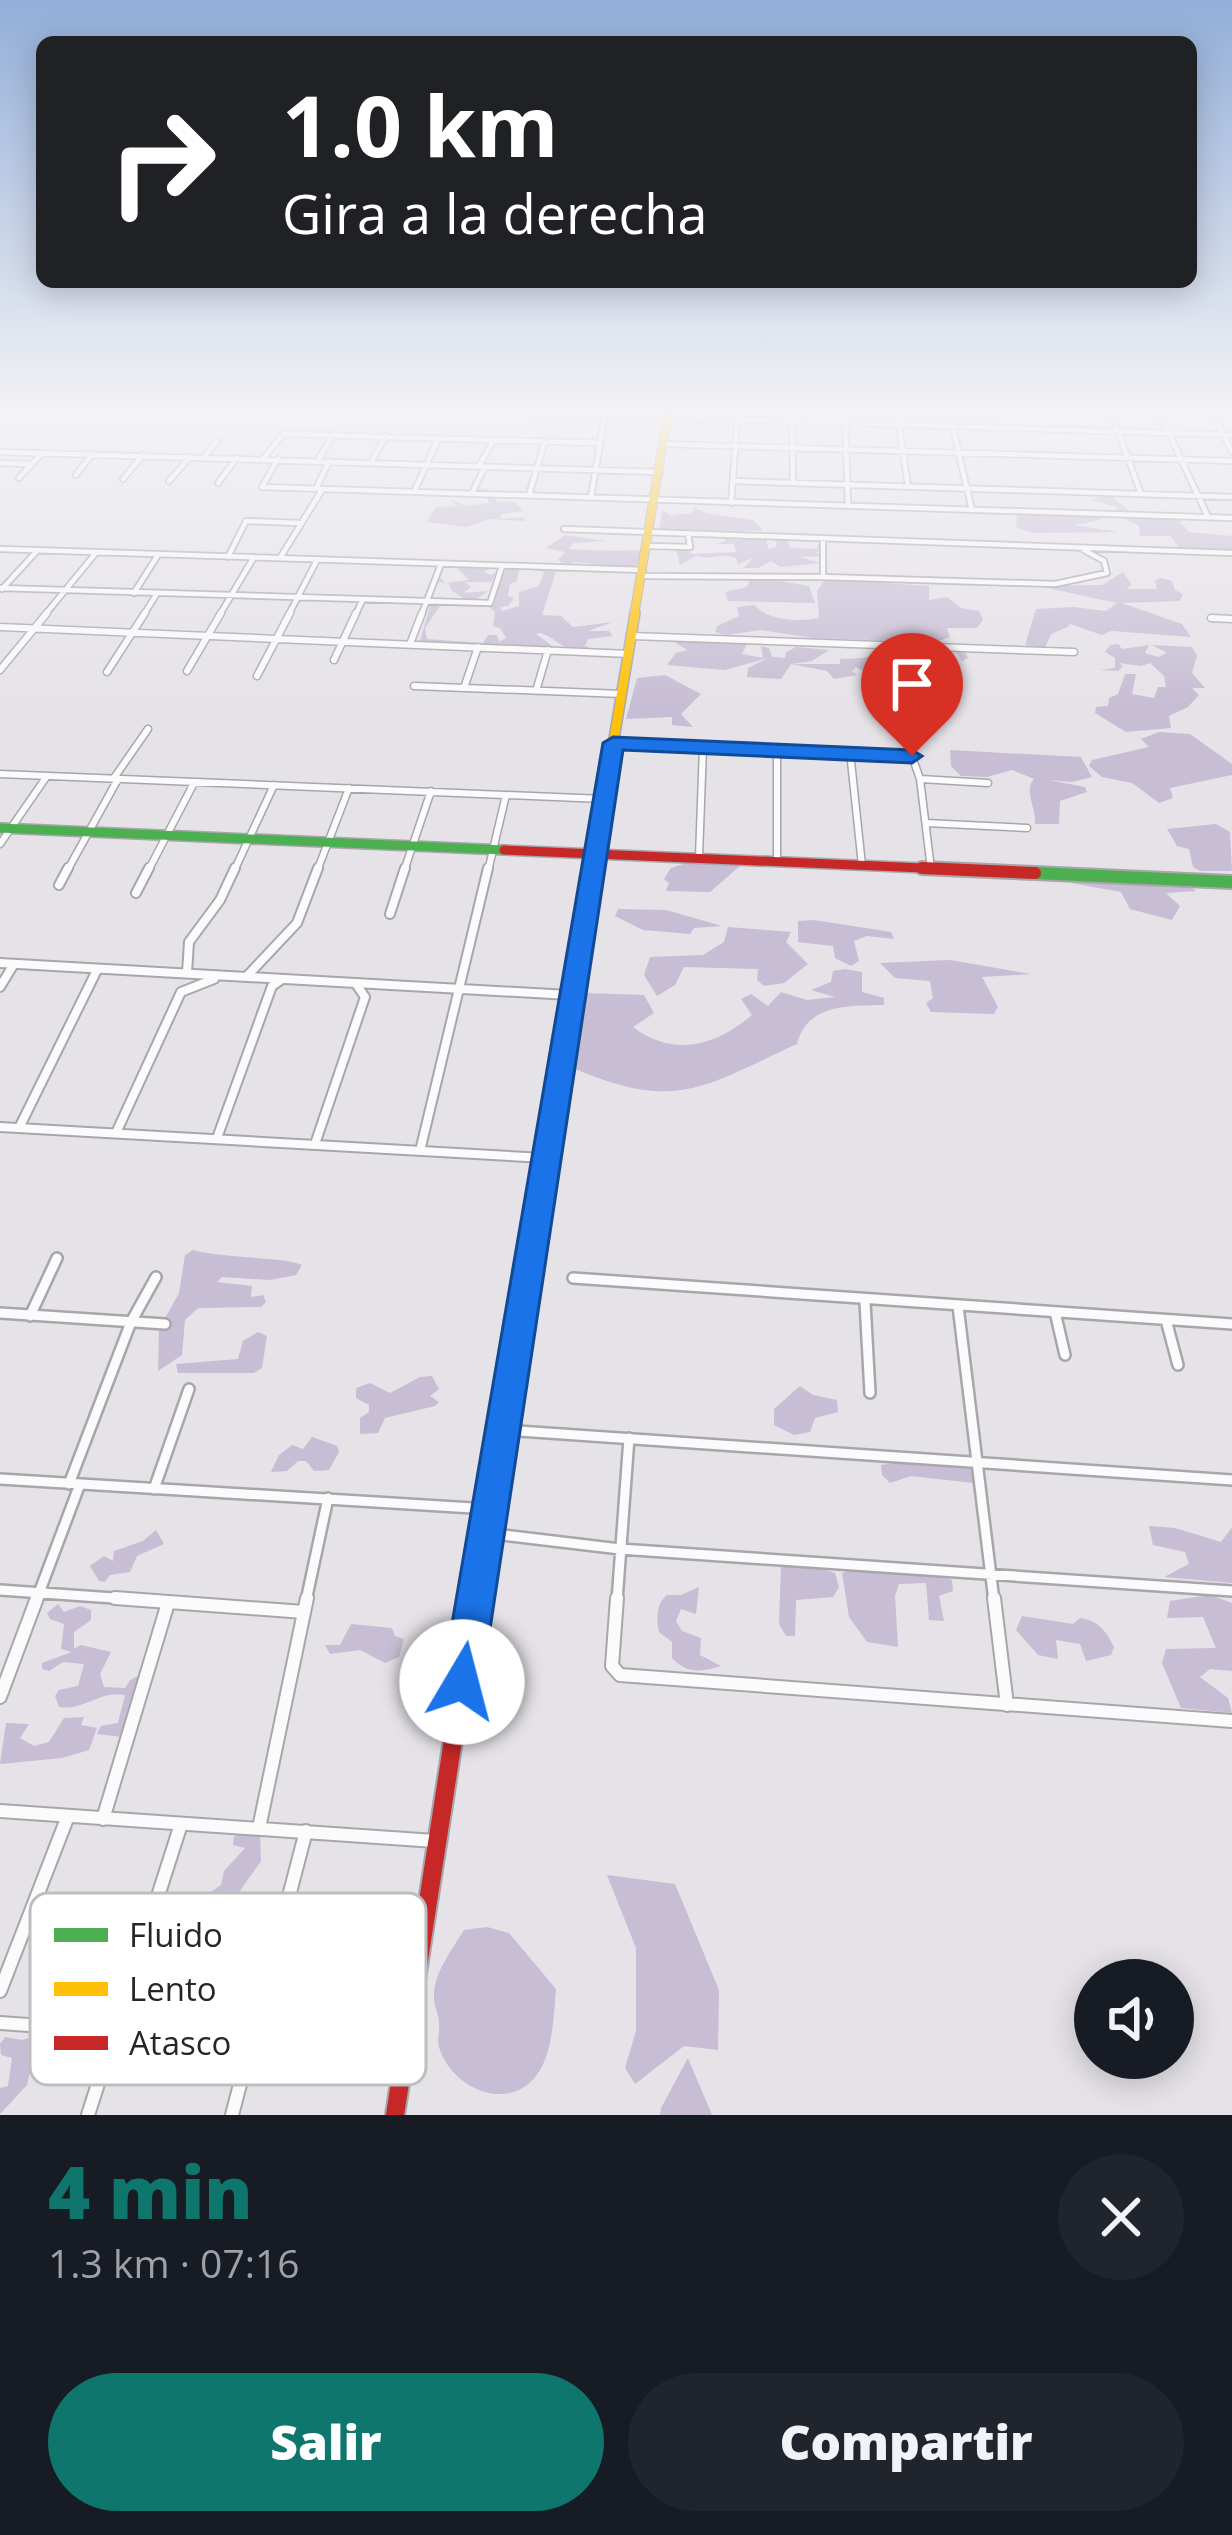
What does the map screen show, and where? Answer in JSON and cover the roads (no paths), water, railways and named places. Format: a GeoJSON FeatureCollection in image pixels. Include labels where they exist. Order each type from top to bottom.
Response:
{"type":"FeatureCollection","features":[{"type":"Feature","properties":{"kind":"street"},"geometry":{"type":"LineString","coordinates":[[280,558],[306,511]]}},
{"type":"Feature","properties":{"kind":"street"},"geometry":{"type":"LineString","coordinates":[[426,1912],[569,995],[654,511]]}},
{"type":"Feature","properties":{"kind":"street"},"geometry":{"type":"LineString","coordinates":[[993,511],[1232,518]]}},
{"type":"Feature","properties":{"kind":"street"},"geometry":{"type":"LineString","coordinates":[[1205,511],[1208,518]]}},
{"type":"Feature","properties":{"kind":"street"},"geometry":{"type":"LineString","coordinates":[[228,556],[246,521],[298,523]]}},
{"type":"Feature","properties":{"kind":"street"},"geometry":{"type":"LineString","coordinates":[[563,529],[690,547],[688,533]]}},
{"type":"Feature","properties":{"kind":"street"},"geometry":{"type":"LineString","coordinates":[[649,539],[688,533],[1232,553]]}},
{"type":"Feature","properties":{"kind":"street"},"geometry":{"type":"LineString","coordinates":[[823,538],[823,577]]}},
{"type":"Feature","properties":{"kind":"street"},"geometry":{"type":"LineString","coordinates":[[0,549],[1055,584],[1107,573],[1104,561],[1081,548]]}},
{"type":"Feature","properties":{"kind":"street"},"geometry":{"type":"LineString","coordinates":[[1,589],[38,550]]}},
{"type":"Feature","properties":{"kind":"street"},"geometry":{"type":"LineString","coordinates":[[0,670],[96,552]]}},
{"type":"Feature","properties":{"kind":"street"},"geometry":{"type":"LineString","coordinates":[[134,593],[159,554]]}},
{"type":"Feature","properties":{"kind":"street"},"geometry":{"type":"LineString","coordinates":[[187,671],[254,557]]}},
{"type":"Feature","properties":{"kind":"street"},"geometry":{"type":"LineString","coordinates":[[257,676],[317,560]]}},
{"type":"Feature","properties":{"kind":"street"},"geometry":{"type":"LineString","coordinates":[[410,644],[441,564]]}},
{"type":"Feature","properties":{"kind":"street"},"geometry":{"type":"LineString","coordinates":[[1,589],[491,603],[502,566]]}},
{"type":"Feature","properties":{"kind":"street"},"geometry":{"type":"LineString","coordinates":[[107,672],[156,594]]}},
{"type":"Feature","properties":{"kind":"street"},"geometry":{"type":"LineString","coordinates":[[334,659],[362,601]]}},
{"type":"Feature","properties":{"kind":"street"},"geometry":{"type":"LineString","coordinates":[[1211,618],[1232,619]]}},
{"type":"Feature","properties":{"kind":"street"},"geometry":{"type":"LineString","coordinates":[[0,628],[629,654]]}},
{"type":"Feature","properties":{"kind":"street"},"geometry":{"type":"LineString","coordinates":[[632,635],[1074,652]]}},
{"type":"Feature","properties":{"kind":"street"},"geometry":{"type":"LineString","coordinates":[[464,688],[478,647]]}},
{"type":"Feature","properties":{"kind":"street"},"geometry":{"type":"LineString","coordinates":[[536,691],[548,650]]}},
{"type":"Feature","properties":{"kind":"street"},"geometry":{"type":"LineString","coordinates":[[414,686],[622,694]]}},
{"type":"Feature","properties":{"kind":"street"},"geometry":{"type":"LineString","coordinates":[[59,885],[148,729]]}},
{"type":"Feature","properties":{"kind":"street"},"geometry":{"type":"LineString","coordinates":[[613,743],[912,756],[920,779],[931,869]]}},
{"type":"Feature","properties":{"kind":"street"},"geometry":{"type":"LineString","coordinates":[[699,857],[703,747]]}},
{"type":"Feature","properties":{"kind":"street"},"geometry":{"type":"LineString","coordinates":[[777,749],[777,860]]}},
{"type":"Feature","properties":{"kind":"street"},"geometry":{"type":"LineString","coordinates":[[850,752],[862,865]]}},
{"type":"Feature","properties":{"kind":"street"},"geometry":{"type":"LineString","coordinates":[[0,774],[603,799]]}},
{"type":"Feature","properties":{"kind":"street"},"geometry":{"type":"LineString","coordinates":[[0,844],[5,828],[47,776]]}},
{"type":"Feature","properties":{"kind":"street"},"geometry":{"type":"LineString","coordinates":[[920,779],[988,784]]}},
{"type":"Feature","properties":{"kind":"street"},"geometry":{"type":"LineString","coordinates":[[136,893],[195,783]]}},
{"type":"Feature","properties":{"kind":"street"},"geometry":{"type":"LineString","coordinates":[[187,973],[194,929],[220,900],[274,785]]}},
{"type":"Feature","properties":{"kind":"street"},"geometry":{"type":"LineString","coordinates":[[247,976],[297,923],[349,788]]}},
{"type":"Feature","properties":{"kind":"street"},"geometry":{"type":"LineString","coordinates":[[391,914],[431,791]]}},
{"type":"Feature","properties":{"kind":"street"},"geometry":{"type":"LineString","coordinates":[[421,1150],[506,795]]}},
{"type":"Feature","properties":{"kind":"street"},"geometry":{"type":"LineString","coordinates":[[926,823],[1028,828]]}},
{"type":"Feature","properties":{"kind":"street"},"geometry":{"type":"LineString","coordinates":[[5,828],[1232,882]]}},
{"type":"Feature","properties":{"kind":"street"},"geometry":{"type":"LineString","coordinates":[[0,963],[569,995]]}},
{"type":"Feature","properties":{"kind":"street"},"geometry":{"type":"LineString","coordinates":[[0,987],[14,964]]}},
{"type":"Feature","properties":{"kind":"street"},"geometry":{"type":"LineString","coordinates":[[19,1128],[97,970]]}},
{"type":"Feature","properties":{"kind":"street"},"geometry":{"type":"LineString","coordinates":[[116,1133],[181,992],[179,981],[165,972]]}},
{"type":"Feature","properties":{"kind":"street"},"geometry":{"type":"LineString","coordinates":[[181,992],[202,981],[233,976]]}},
{"type":"Feature","properties":{"kind":"street"},"geometry":{"type":"LineString","coordinates":[[263,977],[272,986]]}},
{"type":"Feature","properties":{"kind":"street"},"geometry":{"type":"LineString","coordinates":[[218,1138],[272,986],[289,978]]}},
{"type":"Feature","properties":{"kind":"street"},"geometry":{"type":"LineString","coordinates":[[315,1144],[365,998],[364,990],[352,982]]}},
{"type":"Feature","properties":{"kind":"street"},"geometry":{"type":"LineString","coordinates":[[365,998],[392,985]]}},
{"type":"Feature","properties":{"kind":"street"},"geometry":{"type":"LineString","coordinates":[[0,1126],[544,1158]]}},
{"type":"Feature","properties":{"kind":"street"},"geometry":{"type":"LineString","coordinates":[[30,1316],[57,1258]]}},
{"type":"Feature","properties":{"kind":"street"},"geometry":{"type":"LineString","coordinates":[[0,1697],[131,1322],[156,1277]]}},
{"type":"Feature","properties":{"kind":"street"},"geometry":{"type":"LineString","coordinates":[[574,1278],[865,1302],[1232,1324]]}},
{"type":"Feature","properties":{"kind":"street"},"geometry":{"type":"LineString","coordinates":[[865,1302],[870,1393]]}},
{"type":"Feature","properties":{"kind":"street"},"geometry":{"type":"LineString","coordinates":[[958,1306],[1006,1705]]}},
{"type":"Feature","properties":{"kind":"street"},"geometry":{"type":"LineString","coordinates":[[1055,1312],[1065,1355]]}},
{"type":"Feature","properties":{"kind":"street"},"geometry":{"type":"LineString","coordinates":[[0,1313],[165,1324]]}},
{"type":"Feature","properties":{"kind":"street"},"geometry":{"type":"LineString","coordinates":[[1166,1320],[1178,1365]]}},
{"type":"Feature","properties":{"kind":"street"},"geometry":{"type":"LineString","coordinates":[[154,1489],[188,1389]]}},
{"type":"Feature","properties":{"kind":"street"},"geometry":{"type":"LineString","coordinates":[[501,1430],[1232,1480]]}},
{"type":"Feature","properties":{"kind":"street"},"geometry":{"type":"LineString","coordinates":[[629,1438],[613,1666],[620,1675],[1232,1721]]}},
{"type":"Feature","properties":{"kind":"street"},"geometry":{"type":"LineString","coordinates":[[0,1479],[489,1509]]}},
{"type":"Feature","properties":{"kind":"street"},"geometry":{"type":"LineString","coordinates":[[259,1828],[328,1498]]}},
{"type":"Feature","properties":{"kind":"street"},"geometry":{"type":"LineString","coordinates":[[484,1533],[620,1549],[1232,1591]]}},
{"type":"Feature","properties":{"kind":"street"},"geometry":{"type":"LineString","coordinates":[[0,1590],[304,1612]]}},
{"type":"Feature","properties":{"kind":"street"},"geometry":{"type":"LineString","coordinates":[[103,1819],[168,1603]]}},
{"type":"Feature","properties":{"kind":"street"},"geometry":{"type":"LineString","coordinates":[[0,1811],[437,1841]]}},
{"type":"Feature","properties":{"kind":"street"},"geometry":{"type":"LineString","coordinates":[[38,1893],[68,1816]]}},
{"type":"Feature","properties":{"kind":"street"},"geometry":{"type":"LineString","coordinates":[[158,1893],[181,1824]]}},
{"type":"Feature","properties":{"kind":"street"},"geometry":{"type":"LineString","coordinates":[[289,1893],[306,1831]]}},
{"type":"Feature","properties":{"kind":"street"},"geometry":{"type":"LineString","coordinates":[[0,1991],[30,1914]]}},
{"type":"Feature","properties":{"kind":"street"},"geometry":{"type":"LineString","coordinates":[[0,2023],[30,2025]]}},
{"type":"Feature","properties":{"kind":"street"},"geometry":{"type":"LineString","coordinates":[[88,2115],[97,2085]]}},
{"type":"Feature","properties":{"kind":"street"},"geometry":{"type":"LineString","coordinates":[[232,2115],[238,2085]]}},
{"type":"Feature","properties":{"kind":"street"},"geometry":{"type":"LineString","coordinates":[[395,2115],[399,2085]]}}]}
